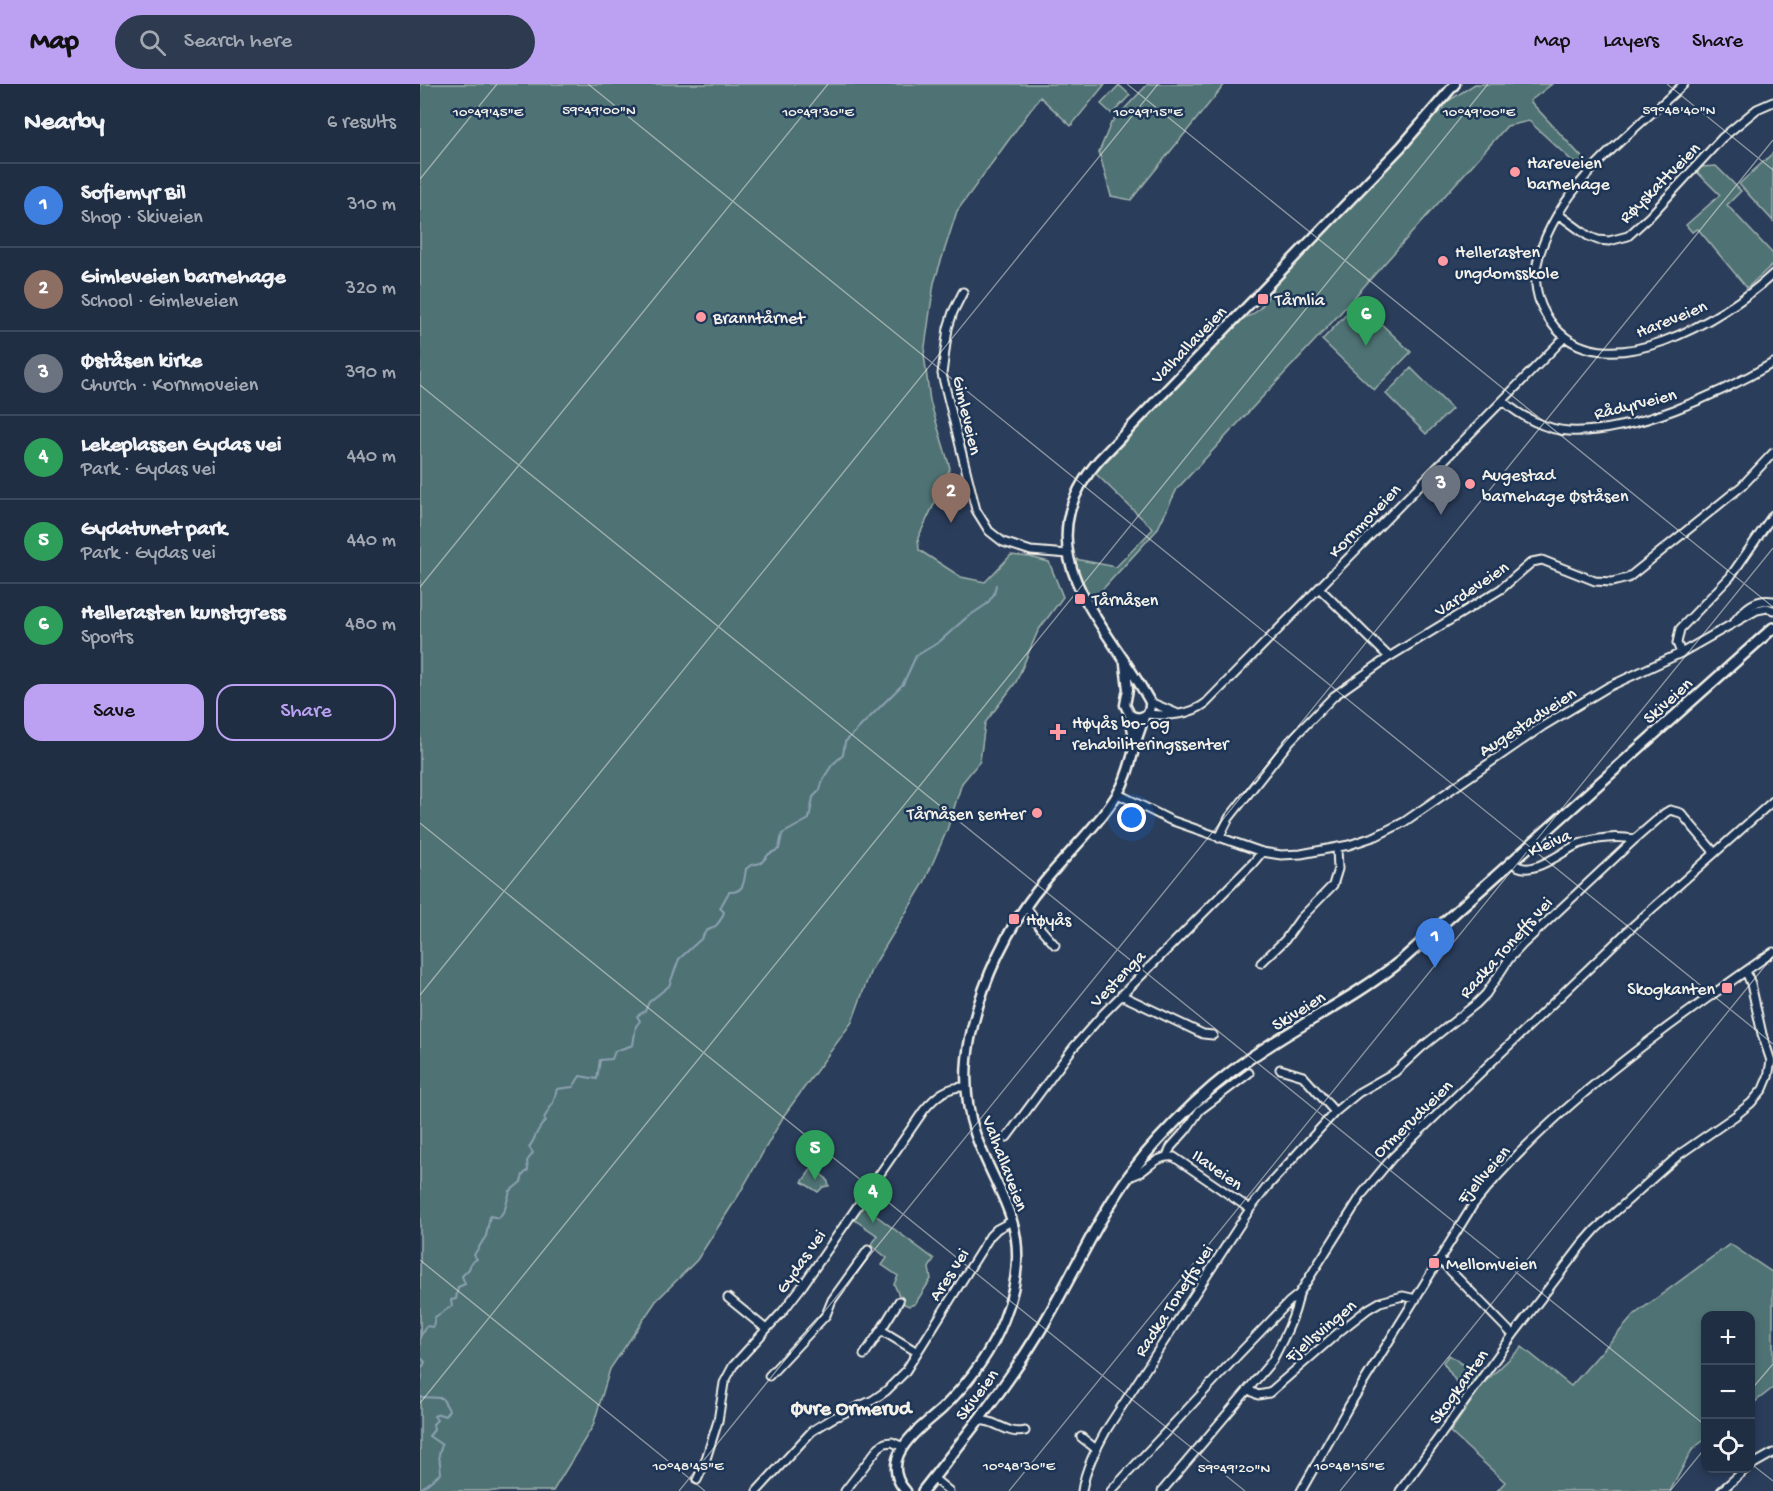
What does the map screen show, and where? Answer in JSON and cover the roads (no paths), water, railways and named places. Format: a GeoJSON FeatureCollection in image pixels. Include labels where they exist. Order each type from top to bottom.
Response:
{"type":"FeatureCollection","features":[{"type":"Feature","properties":{"kind":"main road","name":"Skiveien"},"geometry":{"type":"LineString","coordinates":[[923,1491],[977,1421],[1036,1337],[1108,1205],[1128,1176],[1160,1138],[1231,1072],[1379,978],[1418,946],[1773,628]]}},
{"type":"Feature","properties":{"kind":"street","name":"Valhallaveien"},"geometry":{"type":"LineString","coordinates":[[1147,698],[1071,571],[1067,531],[1071,511],[1080,487],[1091,469],[1408,138],[1455,84]]}},
{"type":"Feature","properties":{"kind":"street"},"geometry":{"type":"LineString","coordinates":[[1564,338],[1543,311],[1536,284],[1540,254],[1558,214],[1593,168],[1684,84]]}},
{"type":"Feature","properties":{"kind":"street","name":"Røyskattveien"},"geometry":{"type":"LineString","coordinates":[[1558,214],[1588,236],[1598,240],[1609,241],[1628,236],[1650,216],[1722,138],[1757,109],[1773,102]]}},
{"type":"Feature","properties":{"kind":"street","name":"Hareveien"},"geometry":{"type":"LineString","coordinates":[[1564,338],[1577,345],[1606,352],[1640,348],[1701,325],[1742,300],[1773,274]]}},
{"type":"Feature","properties":{"kind":"street","name":"Gimleveien"},"geometry":{"type":"LineString","coordinates":[[963,292],[948,328],[942,374],[976,510],[989,531],[1007,543],[1031,551],[1068,554]]}},
{"type":"Feature","properties":{"kind":"street","name":"Kornmoveien"},"geometry":{"type":"LineString","coordinates":[[1146,715],[1179,714],[1206,704],[1564,338]]}},
{"type":"Feature","properties":{"kind":"street","name":"Rådyrveien"},"geometry":{"type":"LineString","coordinates":[[1503,401],[1515,411],[1539,423],[1568,431],[1606,428],[1681,408],[1748,378],[1773,363]]}},
{"type":"Feature","properties":{"kind":"street","name":"Vardeveien"},"geometry":{"type":"LineString","coordinates":[[1219,838],[1229,818],[1290,741],[1318,711],[1334,696],[1389,657],[1501,589],[1537,561],[1542,560],[1595,581],[1612,582],[1628,578],[1742,486],[1773,453]]}},
{"type":"Feature","properties":{"kind":"street"},"geometry":{"type":"LineString","coordinates":[[1681,653],[1677,643],[1678,633],[1682,626],[1730,577],[1773,515]]}},
{"type":"Feature","properties":{"kind":"street"},"geometry":{"type":"LineString","coordinates":[[1319,588],[1389,657]]}},
{"type":"Feature","properties":{"kind":"street","name":"Augestadveien"},"geometry":{"type":"LineString","coordinates":[[1735,621],[1757,601],[1773,601]]}},
{"type":"Feature","properties":{"kind":"street","name":"Augestadveien"},"geometry":{"type":"LineString","coordinates":[[1118,794],[1156,814],[1262,852],[1289,855],[1337,848],[1376,836],[1404,822],[1543,726],[1590,697],[1681,653],[1760,609],[1773,610]]}},
{"type":"Feature","properties":{"kind":"street","name":"Valhallaveien"},"geometry":{"type":"LineString","coordinates":[[1125,664],[1128,698]]}},
{"type":"Feature","properties":{"kind":"street"},"geometry":{"type":"LineString","coordinates":[[1147,698],[1150,708],[1146,715],[1138,718],[1130,715],[1125,705],[1128,698],[1135,693],[1147,698],[1179,714]]}},
{"type":"Feature","properties":{"kind":"street","name":"Valhallaveien"},"geometry":{"type":"LineString","coordinates":[[1130,715],[1135,745]]}},
{"type":"Feature","properties":{"kind":"street","name":"Valhallaveien"},"geometry":{"type":"LineString","coordinates":[[903,1447],[968,1380],[984,1358],[1010,1302],[1016,1274],[1016,1245],[1012,1221],[974,1131],[966,1087],[970,1040],[983,994],[1003,947],[1026,906],[1118,794],[1127,774],[1146,715]]}},
{"type":"Feature","properties":{"kind":"street","name":"Ormerudveien"},"geometry":{"type":"LineString","coordinates":[[1111,1491],[1244,1348],[1299,1294],[1363,1193],[1381,1169],[1591,965],[1773,801]]}},
{"type":"Feature","properties":{"kind":"street","name":"Radka Toneffs vei"},"geometry":{"type":"LineString","coordinates":[[1082,1491],[1083,1480],[1096,1449],[1250,1209],[1335,1112],[1358,1093],[1395,1072],[1476,1004],[1522,945],[1665,813],[1670,810],[1681,813],[1714,852]]}},
{"type":"Feature","properties":{"kind":"street","name":"Kleiva"},"geometry":{"type":"LineString","coordinates":[[1512,862],[1525,869],[1585,843],[1617,837],[1635,839]]}},
{"type":"Feature","properties":{"kind":"street"},"geometry":{"type":"LineString","coordinates":[[1261,963],[1285,940],[1300,919],[1333,885],[1338,868],[1337,848]]}},
{"type":"Feature","properties":{"kind":"street","name":"Vestenga"},"geometry":{"type":"LineString","coordinates":[[1007,1137],[1073,1048],[1121,995],[1262,852]]}},
{"type":"Feature","properties":{"kind":"street"},"geometry":{"type":"LineString","coordinates":[[1026,906],[1055,945]]}},
{"type":"Feature","properties":{"kind":"street","name":"Fjellveien"},"geometry":{"type":"LineString","coordinates":[[1301,1491],[1349,1406],[1480,1196],[1539,1135],[1655,1037],[1773,952]]}},
{"type":"Feature","properties":{"kind":"street","name":"Skogkanten"},"geometry":{"type":"LineString","coordinates":[[1400,1491],[1513,1335],[1596,1229],[1680,1154],[1736,1116],[1763,1089],[1772,1061],[1762,1034],[1746,971]]}},
{"type":"Feature","properties":{"kind":"street"},"geometry":{"type":"LineString","coordinates":[[1121,995],[1203,1034],[1213,1035]]}},
{"type":"Feature","properties":{"kind":"street"},"geometry":{"type":"LineString","coordinates":[[1280,1069],[1303,1076],[1335,1112]]}},
{"type":"Feature","properties":{"kind":"street","name":"Ilaveien"},"geometry":{"type":"LineString","coordinates":[[1167,1156],[1171,1147],[1200,1110],[1249,1073]]}},
{"type":"Feature","properties":{"kind":"street","name":"Gydas vei"},"geometry":{"type":"LineString","coordinates":[[697,1480],[718,1421],[724,1383],[733,1366],[803,1285],[924,1110],[936,1097],[948,1089],[966,1087]]}},
{"type":"Feature","properties":{"kind":"street","name":"Ilaveien"},"geometry":{"type":"LineString","coordinates":[[1128,1176],[1134,1176],[1158,1158],[1167,1156],[1183,1162],[1250,1209]]}},
{"type":"Feature","properties":{"kind":"street","name":"Ares vei"},"geometry":{"type":"LineString","coordinates":[[757,1491],[812,1431],[833,1418],[873,1400],[905,1372],[990,1236],[997,1229],[1012,1221]]}},
{"type":"Feature","properties":{"kind":"street"},"geometry":{"type":"LineString","coordinates":[[769,1376],[826,1315],[832,1300],[868,1250]]}},
{"type":"Feature","properties":{"kind":"street"},"geometry":{"type":"LineString","coordinates":[[1440,1260],[1513,1335]]}},
{"type":"Feature","properties":{"kind":"street"},"geometry":{"type":"LineString","coordinates":[[1162,1491],[1272,1361],[1283,1341],[1299,1294]]}},
{"type":"Feature","properties":{"kind":"street","name":"Fjellsvingen"},"geometry":{"type":"LineString","coordinates":[[1249,1390],[1257,1395],[1269,1393],[1340,1331],[1380,1302],[1403,1296],[1416,1299]]}},
{"type":"Feature","properties":{"kind":"street"},"geometry":{"type":"LineString","coordinates":[[728,1298],[766,1329]]}},
{"type":"Feature","properties":{"kind":"street","name":"Ares vei"},"geometry":{"type":"LineString","coordinates":[[864,1355],[899,1301]]}},
{"type":"Feature","properties":{"kind":"street"},"geometry":{"type":"LineString","coordinates":[[881,1330],[917,1352]]}},
{"type":"Feature","properties":{"kind":"street"},"geometry":{"type":"LineString","coordinates":[[977,1421],[983,1420],[1018,1433],[1025,1431]]}},
{"type":"Feature","properties":{"kind":"street"},"geometry":{"type":"LineString","coordinates":[[1081,1437],[1096,1449]]}},
{"type":"Feature","properties":{"kind":"street"},"geometry":{"type":"LineString","coordinates":[[845,1491],[882,1445],[892,1442],[903,1447],[898,1456],[896,1470],[900,1483],[906,1491]]}},
{"type":"Feature","properties":{"kind":"street"},"geometry":{"type":"LineString","coordinates":[[1755,1464],[1773,1453]]}},
{"type":"Feature","properties":{"kind":"street"},"geometry":{"type":"LineString","coordinates":[[1721,1491],[1742,1473]]}},
{"type":"Feature","properties":{"kind":"street"},"geometry":{"type":"LineString","coordinates":[[933,1478],[949,1491]]}},
{"type":"Feature","properties":{"kind":"waterway"},"geometry":{"type":"LineString","coordinates":[[420,1337],[426,1326],[433,1327],[435,1317],[452,1306],[451,1300],[456,1299],[458,1287],[465,1284],[462,1276],[471,1263],[477,1259],[474,1255],[486,1236],[490,1216],[499,1218],[505,1209],[510,1191],[521,1182],[528,1170],[527,1161],[533,1153],[529,1147],[546,1121],[544,1118],[553,1103],[557,1089],[573,1087],[580,1076],[597,1079],[600,1060],[612,1059],[615,1051],[633,1045],[636,1026],[640,1021],[637,1016],[645,1011],[649,1002],[669,986],[679,959],[701,939],[706,931],[720,922],[724,912],[720,908],[729,892],[741,888],[746,869],[751,865],[761,863],[769,854],[779,849],[782,834],[809,819],[813,797],[820,790],[823,779],[832,765],[843,755],[845,742],[903,684],[916,656],[939,642],[966,618],[987,604],[994,594],[996,585]]}},
{"type":"Feature","properties":{"kind":"waterway"},"geometry":{"type":"LineString","coordinates":[[420,1357],[425,1362],[421,1370],[420,1387]]}},
{"type":"Feature","properties":{"kind":"waterway"},"geometry":{"type":"LineString","coordinates":[[420,1397],[442,1398],[449,1410],[445,1416],[439,1414],[434,1416],[437,1420],[429,1436],[442,1445],[439,1454],[441,1473],[422,1488],[422,1491]]}},
{"type":"Feature","properties":{"kind":"place","name":"Hareveien barnehage"},"geometry":{"type":"Point","coordinates":[1515,172]}},
{"type":"Feature","properties":{"kind":"place","name":"Hellerasten ungdomsskole"},"geometry":{"type":"Point","coordinates":[1443,261]}},
{"type":"Feature","properties":{"kind":"place","name":"Tårnlia"},"geometry":{"type":"Point","coordinates":[1263,299]}},
{"type":"Feature","properties":{"kind":"place","name":"Branntårnet"},"geometry":{"type":"Point","coordinates":[701,317]}},
{"type":"Feature","properties":{"kind":"place","name":"Hellerasten kunstgress"},"geometry":{"type":"Point","coordinates":[1366,346]}},
{"type":"Feature","properties":{"kind":"place","name":"Augestad barnehage Øståsen"},"geometry":{"type":"Point","coordinates":[1470,484]}},
{"type":"Feature","properties":{"kind":"place","name":"Øståsen kirke"},"geometry":{"type":"Point","coordinates":[1441,515]}},
{"type":"Feature","properties":{"kind":"place","name":"Gimleveien barnehage"},"geometry":{"type":"Point","coordinates":[951,523]}},
{"type":"Feature","properties":{"kind":"place","name":"Tårnåsen"},"geometry":{"type":"Point","coordinates":[1080,599]}},
{"type":"Feature","properties":{"kind":"place","name":"Høyås bo- og rehabiliteringssenter"},"geometry":{"type":"Point","coordinates":[1058,732]}},
{"type":"Feature","properties":{"kind":"place","name":"Tårnåsen senter"},"geometry":{"type":"Point","coordinates":[1037,813]}},
{"type":"Feature","properties":{"kind":"place","name":"Høyås"},"geometry":{"type":"Point","coordinates":[1014,919]}},
{"type":"Feature","properties":{"kind":"place","name":"Sofiemyr Bil"},"geometry":{"type":"Point","coordinates":[1435,968]}},
{"type":"Feature","properties":{"kind":"place","name":"Skogkanten"},"geometry":{"type":"Point","coordinates":[1727,988]}},
{"type":"Feature","properties":{"kind":"place","name":"Gydatunet park"},"geometry":{"type":"Point","coordinates":[815,1180]}},
{"type":"Feature","properties":{"kind":"place","name":"Lekeplassen Gydas vei"},"geometry":{"type":"Point","coordinates":[873,1223]}},
{"type":"Feature","properties":{"kind":"place","name":"Mellomveien"},"geometry":{"type":"Point","coordinates":[1434,1263]}},
{"type":"Feature","properties":{"kind":"district","name":"Øvre Ormerud"},"geometry":{"type":"Point","coordinates":[851,1407]}}]}
